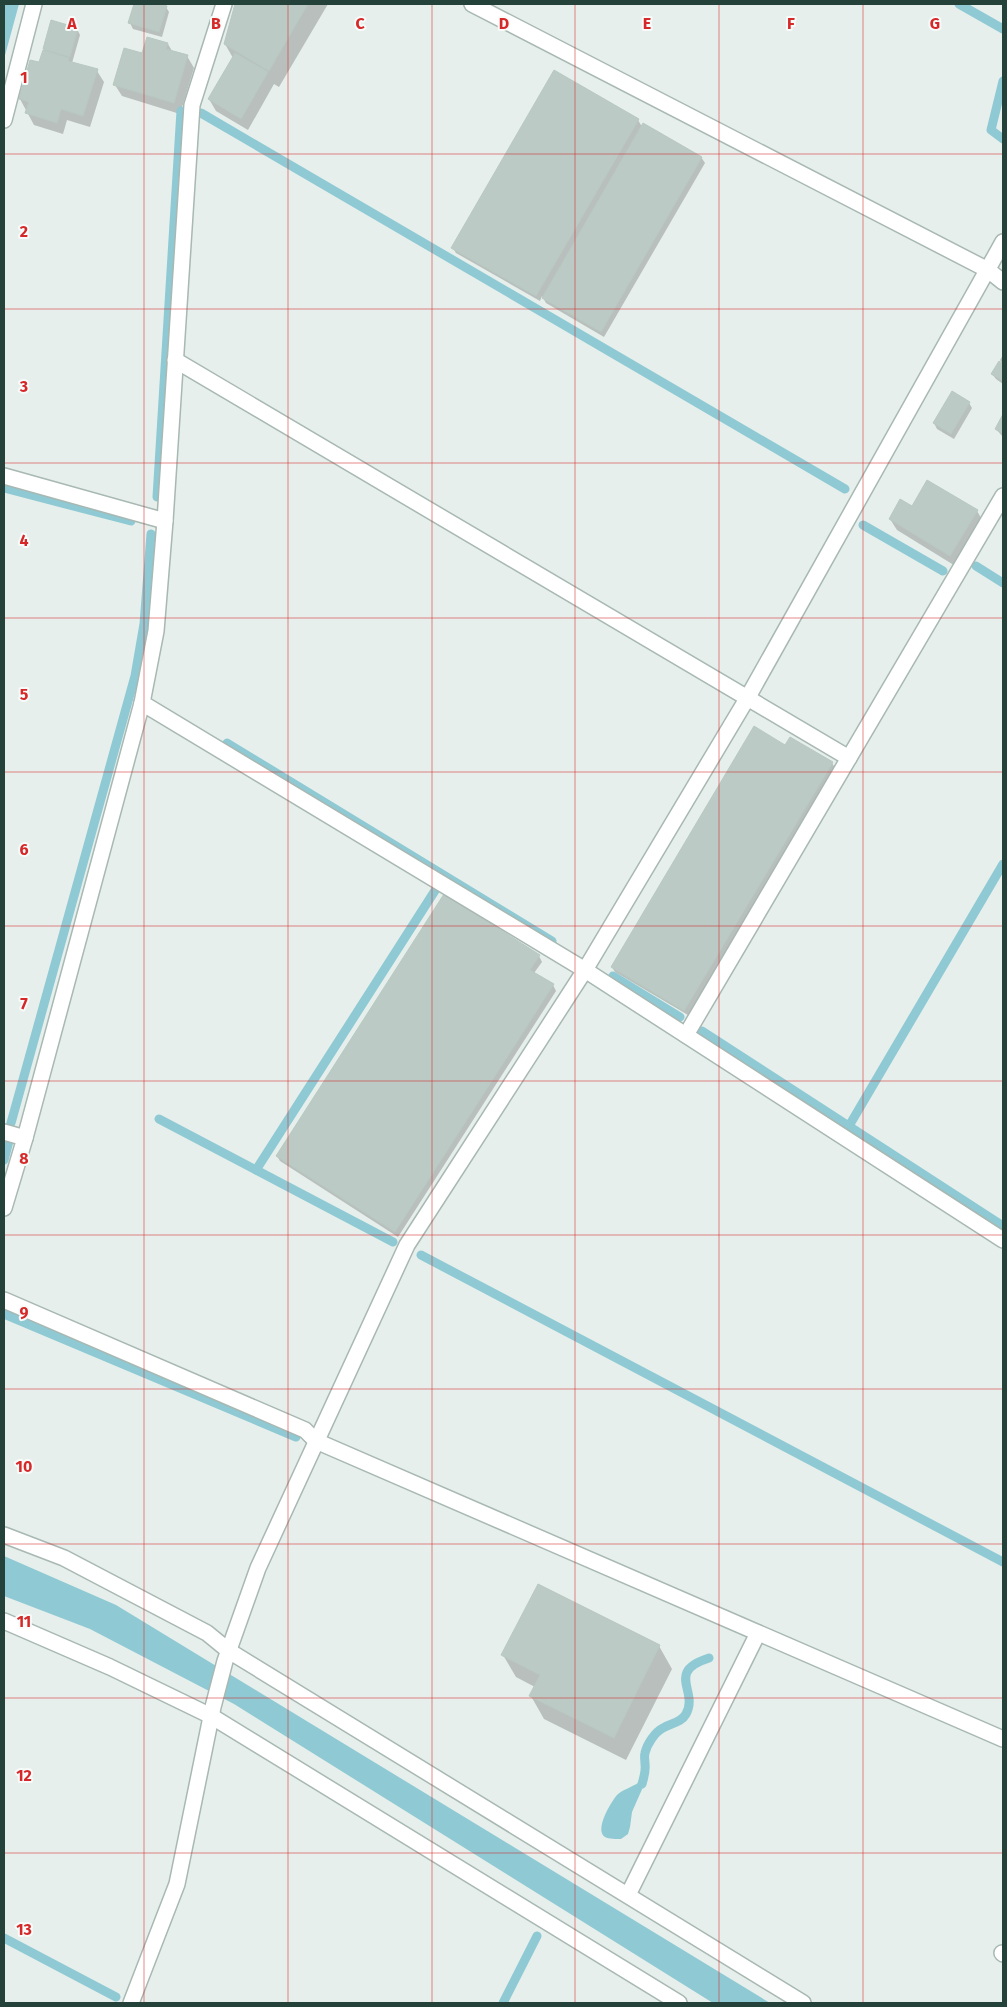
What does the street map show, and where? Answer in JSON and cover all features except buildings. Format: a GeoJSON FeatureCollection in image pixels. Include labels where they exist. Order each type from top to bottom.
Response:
{"type":"FeatureCollection","features":[{"type":"Feature","properties":{"kind":"street"},"geometry":{"type":"LineString","coordinates":[[4,120],[34,4]]}},
{"type":"Feature","properties":{"kind":"street"},"geometry":{"type":"LineString","coordinates":[[4,1208],[25,1138],[142,702],[156,631],[192,105],[224,4]]}},
{"type":"Feature","properties":{"kind":"street"},"geometry":{"type":"LineString","coordinates":[[472,4],[988,270],[1003,282]]}},
{"type":"Feature","properties":{"kind":"street"},"geometry":{"type":"LineString","coordinates":[[131,2003],[177,1884],[212,1711],[227,1656],[258,1568],[407,1245],[585,970],[748,697],[1003,242]]}},
{"type":"Feature","properties":{"kind":"street"},"geometry":{"type":"LineString","coordinates":[[176,360],[849,758]]}},
{"type":"Feature","properties":{"kind":"street"},"geometry":{"type":"LineString","coordinates":[[4,476],[165,521]]}},
{"type":"Feature","properties":{"kind":"street"},"geometry":{"type":"LineString","coordinates":[[686,1035],[1003,496]]}},
{"type":"Feature","properties":{"kind":"street"},"geometry":{"type":"LineString","coordinates":[[142,702],[585,970],[1003,1240]]}},
{"type":"Feature","properties":{"kind":"street"},"geometry":{"type":"LineString","coordinates":[[4,1132],[25,1138]]}},
{"type":"Feature","properties":{"kind":"street"},"geometry":{"type":"LineString","coordinates":[[4,1300],[305,1430],[316,1442],[1003,1739]]}},
{"type":"Feature","properties":{"kind":"street"},"geometry":{"type":"LineString","coordinates":[[4,1535],[64,1558],[207,1633],[227,1656],[628,1895],[803,2003]]}},
{"type":"Feature","properties":{"kind":"street"},"geometry":{"type":"LineString","coordinates":[[4,1621],[212,1711],[679,2003]]}},
{"type":"Feature","properties":{"kind":"street"},"geometry":{"type":"LineString","coordinates":[[628,1895],[758,1633]]}},
{"type":"Feature","properties":{"kind":"water"},"geometry":{"type":"Polygon","coordinates":[[[4,4],[19,4],[4,59],[4,4]]]}},
{"type":"Feature","properties":{"kind":"water"},"geometry":{"type":"Polygon","coordinates":[[[4,1556],[116,1605],[770,2003],[713,2003],[234,1704],[90,1629],[4,1596],[4,1556]]]}},
{"type":"Feature","properties":{"kind":"water"},"geometry":{"type":"Polygon","coordinates":[[[638,1783],[642,1784],[643,1787],[632,1812],[628,1834],[621,1839],[605,1837],[601,1828],[602,1822],[611,1804],[619,1793],[638,1783]]]}},
{"type":"Feature","properties":{"kind":"waterway"},"geometry":{"type":"LineString","coordinates":[[959,4],[1003,29]]}},
{"type":"Feature","properties":{"kind":"waterway"},"geometry":{"type":"LineString","coordinates":[[1003,81],[991,130],[1003,139]]}},
{"type":"Feature","properties":{"kind":"waterway"},"geometry":{"type":"LineString","coordinates":[[157,497],[181,111]]}},
{"type":"Feature","properties":{"kind":"waterway"},"geometry":{"type":"LineString","coordinates":[[201,113],[845,489]]}},
{"type":"Feature","properties":{"kind":"waterway"},"geometry":{"type":"LineString","coordinates":[[4,488],[131,521]]}},
{"type":"Feature","properties":{"kind":"waterway"},"geometry":{"type":"LineString","coordinates":[[863,525],[943,571]]}},
{"type":"Feature","properties":{"kind":"waterway"},"geometry":{"type":"LineString","coordinates":[[11,1123],[135,676],[144,624],[151,534]]}},
{"type":"Feature","properties":{"kind":"waterway"},"geometry":{"type":"LineString","coordinates":[[976,566],[1003,583]]}},
{"type":"Feature","properties":{"kind":"waterway"},"geometry":{"type":"LineString","coordinates":[[227,743],[552,941]]}},
{"type":"Feature","properties":{"kind":"waterway"},"geometry":{"type":"LineString","coordinates":[[849,1126],[1003,864]]}},
{"type":"Feature","properties":{"kind":"waterway"},"geometry":{"type":"LineString","coordinates":[[256,1170],[436,889]]}},
{"type":"Feature","properties":{"kind":"waterway"},"geometry":{"type":"LineString","coordinates":[[613,976],[680,1017]]}},
{"type":"Feature","properties":{"kind":"waterway"},"geometry":{"type":"LineString","coordinates":[[702,1031],[1003,1226]]}},
{"type":"Feature","properties":{"kind":"waterway"},"geometry":{"type":"LineString","coordinates":[[159,1119],[393,1242]]}},
{"type":"Feature","properties":{"kind":"waterway"},"geometry":{"type":"LineString","coordinates":[[4,1160],[9,1141]]}},
{"type":"Feature","properties":{"kind":"waterway"},"geometry":{"type":"LineString","coordinates":[[421,1255],[1003,1562]]}},
{"type":"Feature","properties":{"kind":"waterway"},"geometry":{"type":"LineString","coordinates":[[4,1314],[296,1437]]}},
{"type":"Feature","properties":{"kind":"waterway"},"geometry":{"type":"LineString","coordinates":[[642,1784],[645,1772],[645,1754],[649,1742],[660,1730],[684,1717],[689,1706],[686,1676],[689,1669],[696,1663],[709,1658]]}},
{"type":"Feature","properties":{"kind":"waterway"},"geometry":{"type":"LineString","coordinates":[[503,2003],[537,1936]]}},
{"type":"Feature","properties":{"kind":"waterway"},"geometry":{"type":"LineString","coordinates":[[4,1938],[116,1997]]}}]}
